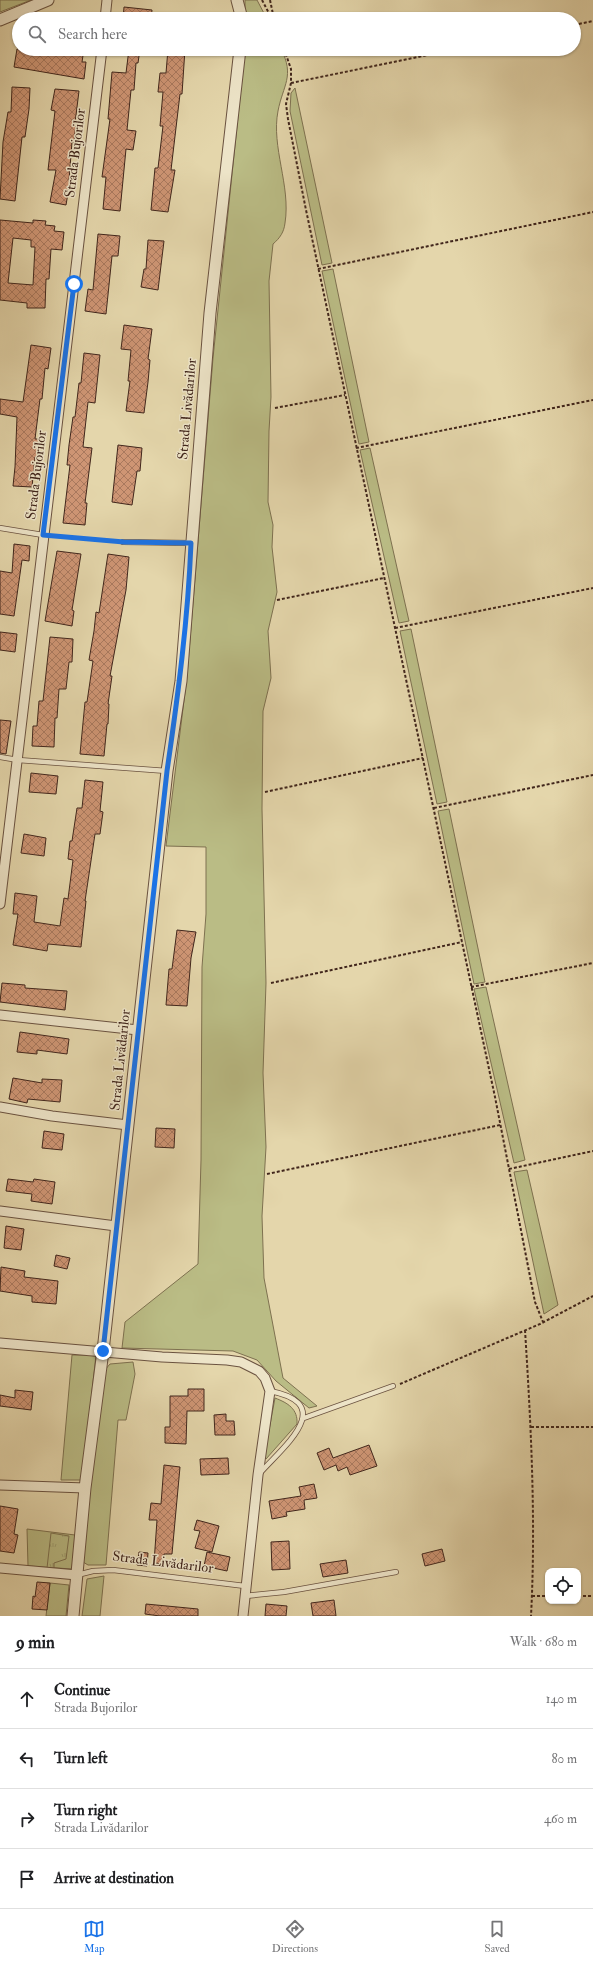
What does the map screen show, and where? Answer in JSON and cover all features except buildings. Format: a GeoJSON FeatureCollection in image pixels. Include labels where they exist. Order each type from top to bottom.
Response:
{"type":"FeatureCollection","features":[{"type":"Feature","properties":{"kind":"street"},"geometry":{"type":"LineString","coordinates":[[19,12],[48,0]]}},
{"type":"Feature","properties":{"kind":"street"},"geometry":{"type":"LineString","coordinates":[[106,12],[108,0]]}},
{"type":"Feature","properties":{"kind":"street"},"geometry":{"type":"LineString","coordinates":[[237,0],[240,12]]}},
{"type":"Feature","properties":{"kind":"street"},"geometry":{"type":"LineString","coordinates":[[0,20],[12,15]]}},
{"type":"Feature","properties":{"kind":"street","name":"Strada Bujorilor"},"geometry":{"type":"LineString","coordinates":[[0,904],[101,56]]}},
{"type":"Feature","properties":{"kind":"street","name":"Strada Livădarilor"},"geometry":{"type":"LineString","coordinates":[[73,1616],[85,1488],[103,1351],[167,771],[181,681],[211,306],[239,56]]}},
{"type":"Feature","properties":{"kind":"street"},"geometry":{"type":"LineString","coordinates":[[0,1014],[138,1030]]}},
{"type":"Feature","properties":{"kind":"street"},"geometry":{"type":"LineString","coordinates":[[0,1107],[52,1116],[128,1125]]}},
{"type":"Feature","properties":{"kind":"street"},"geometry":{"type":"LineString","coordinates":[[0,1211],[116,1226]]}},
{"type":"Feature","properties":{"kind":"street"},"geometry":{"type":"LineString","coordinates":[[0,1343],[162,1357],[227,1360],[241,1362],[259,1371],[265,1378],[270,1391],[258,1475],[243,1616]]}},
{"type":"Feature","properties":{"kind":"street"},"geometry":{"type":"LineString","coordinates":[[0,1485],[85,1488]]}},
{"type":"Feature","properties":{"kind":"street"},"geometry":{"type":"LineString","coordinates":[[0,1568],[77,1575]]}},
{"type":"Feature","properties":{"kind":"lane"},"geometry":{"type":"LineString","coordinates":[[0,528],[43,535]]}},
{"type":"Feature","properties":{"kind":"lane"},"geometry":{"type":"LineString","coordinates":[[124,542],[191,543]]}},
{"type":"Feature","properties":{"kind":"lane"},"geometry":{"type":"LineString","coordinates":[[0,757],[18,760],[167,771]]}},
{"type":"Feature","properties":{"kind":"lane"},"geometry":{"type":"LineString","coordinates":[[304,1418],[393,1386]]}},
{"type":"Feature","properties":{"kind":"lane"},"geometry":{"type":"LineString","coordinates":[[258,1475],[297,1433],[304,1418],[302,1408],[298,1403],[280,1392],[270,1391]]}},
{"type":"Feature","properties":{"kind":"lane","name":"Strada Livădarilor"},"geometry":{"type":"LineString","coordinates":[[77,1575],[93,1571],[113,1570],[245,1586]]}},
{"type":"Feature","properties":{"kind":"lane"},"geometry":{"type":"LineString","coordinates":[[245,1596],[284,1592],[396,1572]]}},
{"type":"Feature","properties":{"kind":"path"},"geometry":{"type":"LineString","coordinates":[[262,0],[269,12]]}},
{"type":"Feature","properties":{"kind":"path"},"geometry":{"type":"LineString","coordinates":[[270,0],[272,12]]}},
{"type":"Feature","properties":{"kind":"path"},"geometry":{"type":"LineString","coordinates":[[581,24],[593,21]]}},
{"type":"Feature","properties":{"kind":"path"},"geometry":{"type":"LineString","coordinates":[[286,56],[291,69],[291,83],[286,104],[288,119],[318,269],[462,942],[535,1302],[543,1322]]}},
{"type":"Feature","properties":{"kind":"path"},"geometry":{"type":"LineString","coordinates":[[291,83],[423,56]]}},
{"type":"Feature","properties":{"kind":"path"},"geometry":{"type":"LineString","coordinates":[[318,269],[593,212]]}},
{"type":"Feature","properties":{"kind":"path"},"geometry":{"type":"LineString","coordinates":[[275,408],[345,395]]}},
{"type":"Feature","properties":{"kind":"path"},"geometry":{"type":"LineString","coordinates":[[356,448],[593,400]]}},
{"type":"Feature","properties":{"kind":"path"},"geometry":{"type":"LineString","coordinates":[[43,535],[124,542]]}},
{"type":"Feature","properties":{"kind":"path"},"geometry":{"type":"LineString","coordinates":[[277,600],[384,578]]}},
{"type":"Feature","properties":{"kind":"path"},"geometry":{"type":"LineString","coordinates":[[395,628],[593,588]]}},
{"type":"Feature","properties":{"kind":"path"},"geometry":{"type":"LineString","coordinates":[[265,792],[422,758]]}},
{"type":"Feature","properties":{"kind":"path"},"geometry":{"type":"LineString","coordinates":[[433,808],[593,775]]}},
{"type":"Feature","properties":{"kind":"path"},"geometry":{"type":"LineString","coordinates":[[271,983],[462,942]]}},
{"type":"Feature","properties":{"kind":"path"},"geometry":{"type":"LineString","coordinates":[[471,987],[593,963]]}},
{"type":"Feature","properties":{"kind":"path"},"geometry":{"type":"LineString","coordinates":[[267,1174],[500,1126]]}},
{"type":"Feature","properties":{"kind":"path"},"geometry":{"type":"LineString","coordinates":[[509,1169],[593,1151]]}},
{"type":"Feature","properties":{"kind":"path"},"geometry":{"type":"LineString","coordinates":[[393,1386],[543,1322],[593,1296]]}},
{"type":"Feature","properties":{"kind":"path"},"geometry":{"type":"LineString","coordinates":[[525,1330],[531,1427],[531,1616]]}},
{"type":"Feature","properties":{"kind":"path"},"geometry":{"type":"LineString","coordinates":[[531,1427],[593,1427]]}},
{"type":"Feature","properties":{"kind":"path"},"geometry":{"type":"LineString","coordinates":[[532,1596],[545,1596]]}},
{"type":"Feature","properties":{"kind":"path"},"geometry":{"type":"LineString","coordinates":[[581,1596],[593,1596]]}},
{"type":"Feature","properties":{"kind":"green space"},"geometry":{"type":"Polygon","coordinates":[[[0,0],[31,0],[0,12],[0,0]]]}},
{"type":"Feature","properties":{"kind":"green space"},"geometry":{"type":"Polygon","coordinates":[[[245,0],[257,0],[263,12],[245,12],[245,0]]]}},
{"type":"Feature","properties":{"kind":"green space"},"geometry":{"type":"Polygon","coordinates":[[[244,56],[284,56],[288,74],[278,111],[277,138],[284,181],[286,209],[284,229],[273,244],[269,281],[271,397],[268,502],[273,525],[272,547],[277,592],[268,631],[271,678],[263,711],[262,809],[266,983],[263,1073],[266,1147],[262,1216],[264,1278],[283,1378],[317,1406],[309,1408],[276,1381],[257,1360],[233,1351],[122,1348],[125,1322],[198,1264],[201,1160],[202,967],[206,914],[206,847],[166,846],[187,676],[213,358],[244,56]]]}},
{"type":"Feature","properties":{"kind":"green space"},"geometry":{"type":"Polygon","coordinates":[[[295,88],[332,263],[322,265],[290,111],[291,93],[295,88]]]}},
{"type":"Feature","properties":{"kind":"green space"},"geometry":{"type":"Polygon","coordinates":[[[333,269],[369,442],[359,444],[322,271],[333,269]]]}},
{"type":"Feature","properties":{"kind":"green space"},"geometry":{"type":"Polygon","coordinates":[[[370,448],[409,621],[399,623],[360,450],[370,448]]]}},
{"type":"Feature","properties":{"kind":"green space"},"geometry":{"type":"Polygon","coordinates":[[[411,629],[447,802],[437,804],[400,631],[411,629]]]}},
{"type":"Feature","properties":{"kind":"green space"},"geometry":{"type":"Polygon","coordinates":[[[449,809],[485,982],[474,984],[438,811],[449,809]]]}},
{"type":"Feature","properties":{"kind":"green space"},"geometry":{"type":"Polygon","coordinates":[[[486,987],[525,1160],[514,1163],[474,989],[486,987]]]}},
{"type":"Feature","properties":{"kind":"green space"},"geometry":{"type":"Polygon","coordinates":[[[527,1170],[558,1305],[544,1314],[514,1172],[527,1170]]]}},
{"type":"Feature","properties":{"kind":"green space"},"geometry":{"type":"Polygon","coordinates":[[[72,1355],[96,1355],[82,1480],[61,1480],[72,1355]]]}},
{"type":"Feature","properties":{"kind":"green space"},"geometry":{"type":"Polygon","coordinates":[[[133,1362],[135,1374],[126,1420],[118,1420],[106,1565],[88,1565],[83,1562],[87,1513],[104,1371],[110,1364],[133,1362]]]}},
{"type":"Feature","properties":{"kind":"green space"},"geometry":{"type":"Polygon","coordinates":[[[275,1398],[288,1404],[294,1410],[297,1424],[266,1459],[264,1457],[275,1398]]]}},
{"type":"Feature","properties":{"kind":"green space"},"geometry":{"type":"Polygon","coordinates":[[[27,1529],[75,1535],[72,1569],[28,1566],[27,1529]]]}},
{"type":"Feature","properties":{"kind":"green space"},"geometry":{"type":"Polygon","coordinates":[[[51,1533],[69,1536],[66,1559],[54,1563],[54,1568],[47,1568],[51,1533]]]}},
{"type":"Feature","properties":{"kind":"green space"},"geometry":{"type":"Polygon","coordinates":[[[104,1576],[100,1616],[82,1616],[87,1579],[104,1576]]]}},
{"type":"Feature","properties":{"kind":"green space"},"geometry":{"type":"Polygon","coordinates":[[[50,1583],[69,1585],[66,1616],[46,1616],[50,1583]]]}},
{"type":"Feature","properties":{"kind":"route"},"geometry":{"type":"LineString","coordinates":[[74,284],[43,535],[124,542],[191,543],[181,681],[167,771],[153,909],[138,1030],[103,1351]]}}]}
